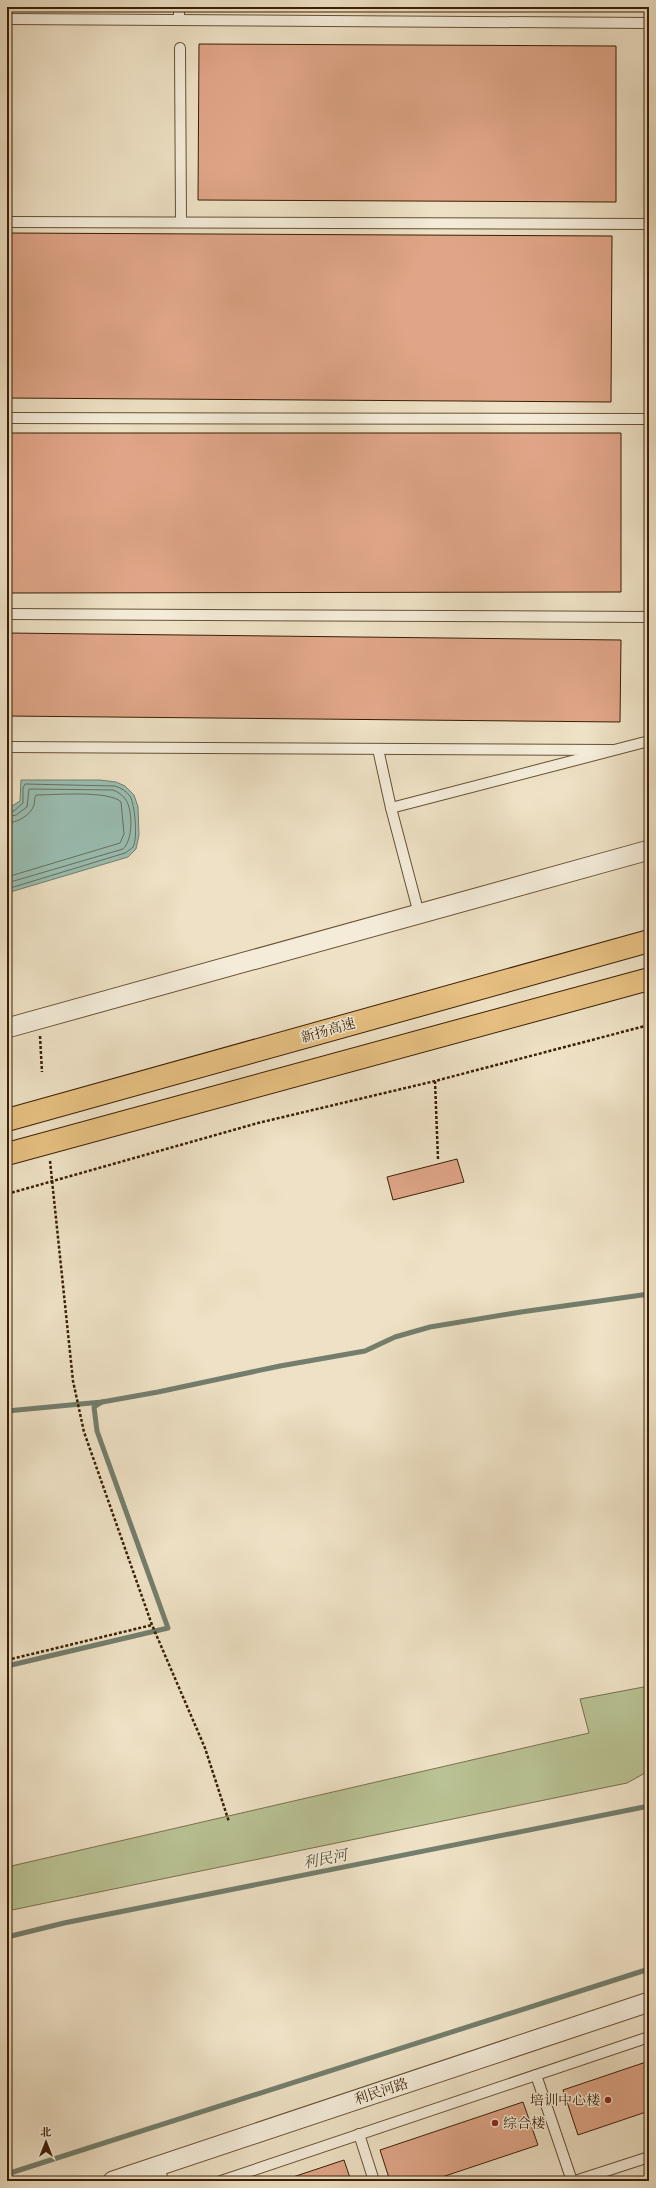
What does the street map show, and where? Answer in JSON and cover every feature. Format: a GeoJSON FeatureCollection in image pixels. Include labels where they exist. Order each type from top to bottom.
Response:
{"type":"FeatureCollection","features":[{"type":"Feature","properties":{"kind":"highway","name":"新扬高速"},"geometry":{"type":"LineString","coordinates":[[7,1120],[649,941]]}},
{"type":"Feature","properties":{"kind":"highway"},"geometry":{"type":"LineString","coordinates":[[7,1154],[649,979]]}},
{"type":"Feature","properties":{"kind":"street"},"geometry":{"type":"LineString","coordinates":[[7,1028],[649,850]]}},
{"type":"Feature","properties":{"kind":"street","name":"利民河路"},"geometry":{"type":"LineString","coordinates":[[113,2181],[161,2173],[649,2002]]}},
{"type":"Feature","properties":{"kind":"lane"},"geometry":{"type":"LineString","coordinates":[[180,7],[180,20]]}},
{"type":"Feature","properties":{"kind":"lane"},"geometry":{"type":"LineString","coordinates":[[7,19],[649,23]]}},
{"type":"Feature","properties":{"kind":"lane"},"geometry":{"type":"LineString","coordinates":[[180,48],[181,222]]}},
{"type":"Feature","properties":{"kind":"lane"},"geometry":{"type":"LineString","coordinates":[[7,222],[649,224]]}},
{"type":"Feature","properties":{"kind":"lane"},"geometry":{"type":"LineString","coordinates":[[7,418],[649,419]]}},
{"type":"Feature","properties":{"kind":"lane"},"geometry":{"type":"LineString","coordinates":[[7,614],[649,617]]}},
{"type":"Feature","properties":{"kind":"lane"},"geometry":{"type":"LineString","coordinates":[[391,808],[649,741]]}},
{"type":"Feature","properties":{"kind":"lane"},"geometry":{"type":"LineString","coordinates":[[7,747],[612,750]]}},
{"type":"Feature","properties":{"kind":"lane"},"geometry":{"type":"LineString","coordinates":[[378,749],[391,808],[419,914]]}},
{"type":"Feature","properties":{"kind":"lane"},"geometry":{"type":"LineString","coordinates":[[221,2181],[649,2037]]}},
{"type":"Feature","properties":{"kind":"lane"},"geometry":{"type":"LineString","coordinates":[[536,2075],[574,2181],[649,2157]]}},
{"type":"Feature","properties":{"kind":"lane"},"geometry":{"type":"LineString","coordinates":[[359,2134],[374,2181]]}},
{"type":"Feature","properties":{"kind":"path"},"geometry":{"type":"LineString","coordinates":[[38,1020],[42,1072]]}},
{"type":"Feature","properties":{"kind":"path"},"geometry":{"type":"LineString","coordinates":[[7,1194],[258,1123],[435,1081],[649,1025]]}},
{"type":"Feature","properties":{"kind":"path"},"geometry":{"type":"LineString","coordinates":[[435,1081],[438,1158]]}},
{"type":"Feature","properties":{"kind":"path"},"geometry":{"type":"LineString","coordinates":[[50,1161],[73,1381],[84,1432],[152,1625],[205,1748],[228,1822]]}},
{"type":"Feature","properties":{"kind":"path"},"geometry":{"type":"LineString","coordinates":[[7,1660],[152,1625]]}},
{"type":"Feature","properties":{"kind":"green space"},"geometry":{"type":"Polygon","coordinates":[[[649,1686],[649,1765],[645,1773],[627,1783],[7,1911],[7,1867],[589,1733],[580,1699],[649,1686]]]}},
{"type":"Feature","properties":{"kind":"water"},"geometry":{"type":"Polygon","coordinates":[[[21,780],[100,780],[116,782],[125,786],[134,795],[138,807],[139,835],[136,849],[128,857],[7,893],[7,809],[20,801],[21,780]]]}},
{"type":"Feature","properties":{"kind":"building"},"geometry":{"type":"Polygon","coordinates":[[[199,44],[616,46],[616,202],[198,200],[199,44]]]}},
{"type":"Feature","properties":{"kind":"building"},"geometry":{"type":"Polygon","coordinates":[[[7,233],[612,236],[611,402],[7,398],[7,233]]]}},
{"type":"Feature","properties":{"kind":"building"},"geometry":{"type":"Polygon","coordinates":[[[7,433],[621,433],[621,592],[7,593],[7,433]]]}},
{"type":"Feature","properties":{"kind":"building"},"geometry":{"type":"Polygon","coordinates":[[[7,633],[621,640],[620,722],[7,716],[7,633]]]}},
{"type":"Feature","properties":{"kind":"building"},"geometry":{"type":"Polygon","coordinates":[[[457,1159],[464,1182],[393,1200],[387,1177],[457,1159]]]}},
{"type":"Feature","properties":{"kind":"building","name":"培训中心楼"},"geometry":{"type":"Polygon","coordinates":[[[649,2061],[649,2111],[578,2135],[563,2090],[649,2061]]]}},
{"type":"Feature","properties":{"kind":"building","name":"综合楼"},"geometry":{"type":"Polygon","coordinates":[[[523,2102],[538,2145],[430,2181],[390,2181],[380,2150],[523,2102]]]}},
{"type":"Feature","properties":{"kind":"building"},"geometry":{"type":"Polygon","coordinates":[[[344,2160],[351,2181],[288,2181],[287,2179],[344,2160]]]}},
{"type":"Feature","properties":{"kind":"waterway"},"geometry":{"type":"LineString","coordinates":[[7,1411],[102,1402],[158,1392],[280,1366],[365,1351],[395,1337],[430,1327],[521,1312],[649,1294]]}},
{"type":"Feature","properties":{"kind":"waterway"},"geometry":{"type":"LineString","coordinates":[[7,1666],[168,1628],[97,1431],[94,1407],[102,1402]]}},
{"type":"Feature","properties":{"kind":"waterway","name":"利民河"},"geometry":{"type":"LineString","coordinates":[[7,1937],[64,1923],[649,1806]]}},
{"type":"Feature","properties":{"kind":"waterway"},"geometry":{"type":"LineString","coordinates":[[7,2174],[649,1969]]}},
{"type":"Feature","properties":{"kind":"place","name":"培训中心楼"},"geometry":{"type":"Point","coordinates":[608,2100]}},
{"type":"Feature","properties":{"kind":"place","name":"综合楼"},"geometry":{"type":"Point","coordinates":[495,2123]}}]}
